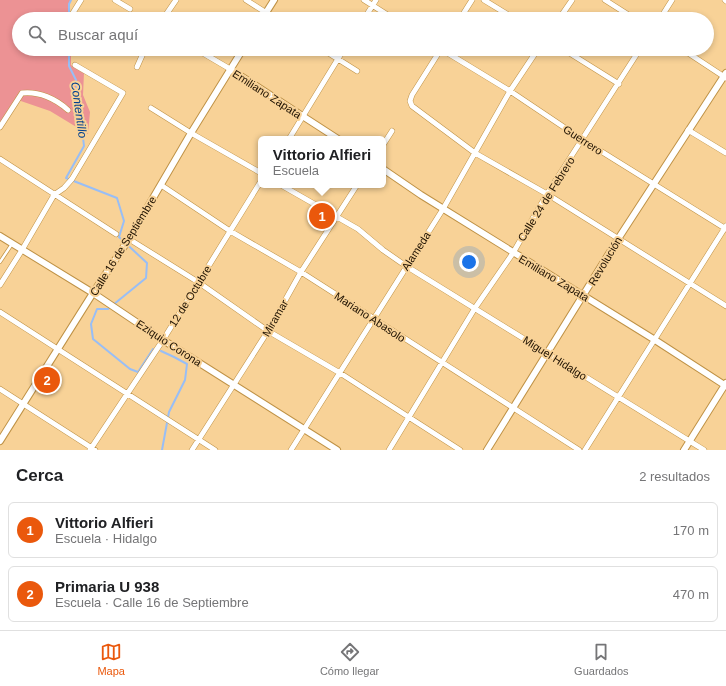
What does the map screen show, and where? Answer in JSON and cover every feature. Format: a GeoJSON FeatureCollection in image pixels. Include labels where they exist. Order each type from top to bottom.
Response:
{"type":"FeatureCollection","features":[{"type":"Feature","properties":{"kind":"street"},"geometry":{"type":"LineString","coordinates":[[74,12],[81,0]]}},
{"type":"Feature","properties":{"kind":"street"},"geometry":{"type":"LineString","coordinates":[[115,0],[130,9]]}},
{"type":"Feature","properties":{"kind":"street"},"geometry":{"type":"LineString","coordinates":[[168,12],[176,0]]}},
{"type":"Feature","properties":{"kind":"street"},"geometry":{"type":"LineString","coordinates":[[246,0],[266,12],[274,0]]}},
{"type":"Feature","properties":{"kind":"street"},"geometry":{"type":"LineString","coordinates":[[364,0],[383,12]]}},
{"type":"Feature","properties":{"kind":"street"},"geometry":{"type":"LineString","coordinates":[[368,12],[376,0]]}},
{"type":"Feature","properties":{"kind":"street"},"geometry":{"type":"LineString","coordinates":[[464,12],[472,0]]}},
{"type":"Feature","properties":{"kind":"street"},"geometry":{"type":"LineString","coordinates":[[484,0],[504,12]]}},
{"type":"Feature","properties":{"kind":"street"},"geometry":{"type":"LineString","coordinates":[[564,12],[572,0]]}},
{"type":"Feature","properties":{"kind":"street"},"geometry":{"type":"LineString","coordinates":[[605,0],[624,12]]}},
{"type":"Feature","properties":{"kind":"street"},"geometry":{"type":"LineString","coordinates":[[664,12],[672,0]]}},
{"type":"Feature","properties":{"kind":"street"},"geometry":{"type":"LineString","coordinates":[[137,67],[142,56]]}},
{"type":"Feature","properties":{"kind":"street","name":"Emiliano Zapata"},"geometry":{"type":"LineString","coordinates":[[208,56],[333,136]]}},
{"type":"Feature","properties":{"kind":"street","name":"Calle 16 de Septiembre"},"geometry":{"type":"LineString","coordinates":[[0,441],[123,246],[129,239],[238,56]]}},
{"type":"Feature","properties":{"kind":"street"},"geometry":{"type":"LineString","coordinates":[[333,56],[357,71]]}},
{"type":"Feature","properties":{"kind":"street"},"geometry":{"type":"LineString","coordinates":[[291,136],[340,56]]}},
{"type":"Feature","properties":{"kind":"street"},"geometry":{"type":"LineString","coordinates":[[437,56],[412,95],[410,101],[411,104],[475,153],[547,194],[690,282],[726,306]]}},
{"type":"Feature","properties":{"kind":"street","name":"Guerrero"},"geometry":{"type":"LineString","coordinates":[[452,56],[510,91],[583,140],[725,227]]}},
{"type":"Feature","properties":{"kind":"street","name":"Alameda"},"geometry":{"type":"LineString","coordinates":[[291,450],[443,208],[510,91],[533,56]]}},
{"type":"Feature","properties":{"kind":"street"},"geometry":{"type":"LineString","coordinates":[[574,56],[619,84]]}},
{"type":"Feature","properties":{"kind":"street","name":"Calle 24 de Febrero"},"geometry":{"type":"LineString","coordinates":[[389,450],[441,363],[513,253],[547,194],[636,56]]}},
{"type":"Feature","properties":{"kind":"street"},"geometry":{"type":"LineString","coordinates":[[693,56],[725,76]]}},
{"type":"Feature","properties":{"kind":"street"},"geometry":{"type":"LineString","coordinates":[[0,285],[54,195],[68,185],[72,179],[123,93],[75,65]]}},
{"type":"Feature","properties":{"kind":"street","name":"Revolución"},"geometry":{"type":"LineString","coordinates":[[487,450],[618,239],[688,130],[725,76]]}},
{"type":"Feature","properties":{"kind":"street"},"geometry":{"type":"LineString","coordinates":[[0,127],[22,93],[30,92],[46,97],[60,103],[68,110]]}},
{"type":"Feature","properties":{"kind":"street"},"geometry":{"type":"LineString","coordinates":[[151,108],[258,171]]}},
{"type":"Feature","properties":{"kind":"street"},"geometry":{"type":"LineString","coordinates":[[688,130],[726,153]]}},
{"type":"Feature","properties":{"kind":"street"},"geometry":{"type":"LineString","coordinates":[[386,140],[392,131]]}},
{"type":"Feature","properties":{"kind":"street"},"geometry":{"type":"LineString","coordinates":[[0,159],[116,234]]}},
{"type":"Feature","properties":{"kind":"street","name":"Emiliano Zapata"},"geometry":{"type":"LineString","coordinates":[[386,171],[513,253],[655,340],[725,385]]}},
{"type":"Feature","properties":{"kind":"street","name":"Mariano Abasolo"},"geometry":{"type":"LineString","coordinates":[[161,186],[230,231],[301,272],[579,450]]}},
{"type":"Feature","properties":{"kind":"street","name":"12 de Octubre"},"geometry":{"type":"LineString","coordinates":[[92,449],[163,340],[258,186]]}},
{"type":"Feature","properties":{"kind":"street","name":"Miguel Hidalgo"},"geometry":{"type":"LineString","coordinates":[[286,188],[358,228],[383,250],[406,266],[704,450]]}},
{"type":"Feature","properties":{"kind":"street","name":"Miramar"},"geometry":{"type":"LineString","coordinates":[[192,450],[268,331],[301,272],[355,188]]}},
{"type":"Feature","properties":{"kind":"street"},"geometry":{"type":"LineString","coordinates":[[585,450],[725,227]]}},
{"type":"Feature","properties":{"kind":"street","name":"Eziquio Corona"},"geometry":{"type":"LineString","coordinates":[[0,236],[93,293],[163,340],[337,450]]}},
{"type":"Feature","properties":{"kind":"street"},"geometry":{"type":"LineString","coordinates":[[129,239],[198,282],[268,331],[340,374],[460,450]]}},
{"type":"Feature","properties":{"kind":"street"},"geometry":{"type":"LineString","coordinates":[[0,312],[215,450]]}},
{"type":"Feature","properties":{"kind":"street"},"geometry":{"type":"LineString","coordinates":[[684,450],[725,385]]}},
{"type":"Feature","properties":{"kind":"street"},"geometry":{"type":"LineString","coordinates":[[0,389],[92,449]]}},
{"type":"Feature","properties":{"kind":"lane"},"geometry":{"type":"LineString","coordinates":[[0,262],[12,244]]}},
{"type":"Feature","properties":{"kind":"shaded area"},"geometry":{"type":"Polygon","coordinates":[[[0,0],[71,0],[69,4],[70,12],[12,12],[12,56],[71,56],[71,65],[84,73],[83,95],[90,112],[88,134],[50,111],[15,99],[0,123],[0,0]]]}},
{"type":"Feature","properties":{"kind":"waterway","name":"Contentillo"},"geometry":{"type":"LineString","coordinates":[[69,12],[69,4],[71,0]]}},
{"type":"Feature","properties":{"kind":"waterway","name":"Contentillo"},"geometry":{"type":"LineString","coordinates":[[69,56],[69,66],[76,80],[84,146],[66,178],[117,198],[124,221],[119,237],[147,263],[146,278],[108,309],[97,309],[91,324],[93,339],[130,369],[138,372],[153,349]]}},
{"type":"Feature","properties":{"kind":"waterway","name":"Contentillo"},"geometry":{"type":"LineString","coordinates":[[161,351],[187,364],[185,380],[169,412],[162,450]]}},
{"type":"Feature","properties":{"kind":"place","name":"Vittorio Alfieri"},"geometry":{"type":"Point","coordinates":[322,216]}},
{"type":"Feature","properties":{"kind":"place","name":"Primaria U 938"},"geometry":{"type":"Point","coordinates":[47,380]}}]}
